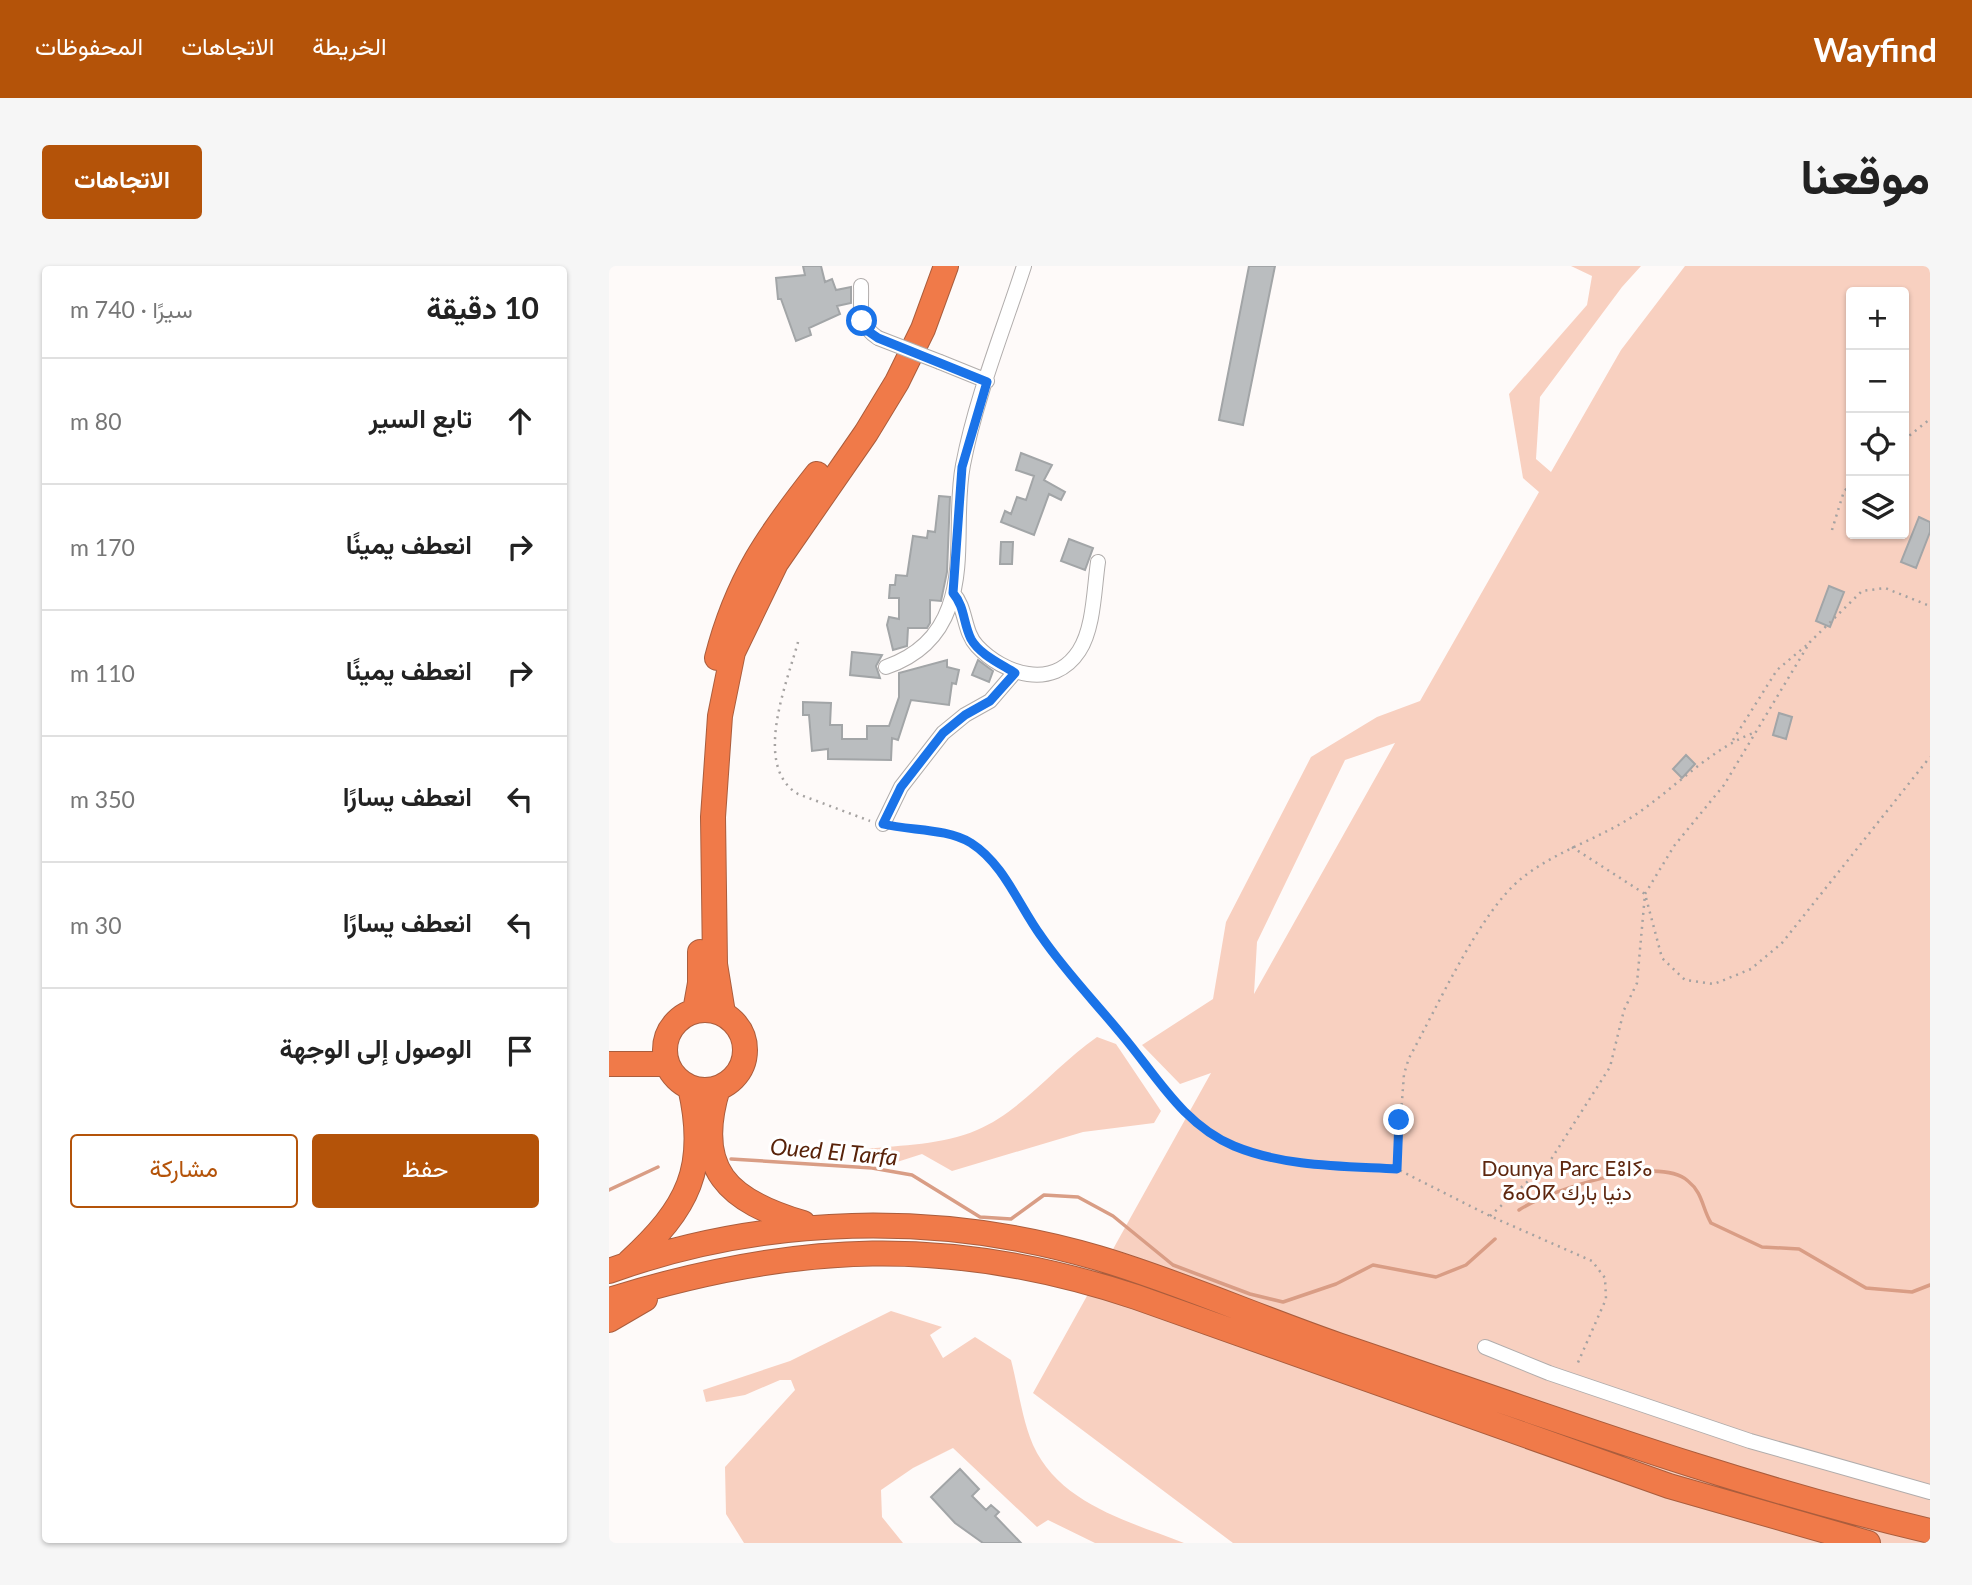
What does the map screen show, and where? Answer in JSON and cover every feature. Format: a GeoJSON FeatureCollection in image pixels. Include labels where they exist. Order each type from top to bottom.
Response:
{"type":"FeatureCollection","features":[{"type":"Feature","properties":{"kind":"highway"},"geometry":{"type":"LineString","coordinates":[[695,1011],[700,965],[698,808],[701,749],[708,698],[725,626],[744,577],[770,533],[881,386],[915,309],[930,266]]}},
{"type":"Feature","properties":{"kind":"highway"},"geometry":{"type":"LineString","coordinates":[[723,1013],[715,964],[713,817],[720,716],[733,652],[776,563],[866,433],[897,382],[923,329],[946,266]]}},
{"type":"Feature","properties":{"kind":"highway"},"geometry":{"type":"LineString","coordinates":[[711,1010],[723,1013],[737,1025],[745,1052],[734,1078],[718,1088],[690,1087],[680,1082],[666,1053],[676,1022],[695,1011],[711,1010]]}},
{"type":"Feature","properties":{"kind":"highway"},"geometry":{"type":"LineString","coordinates":[[609,1050],[666,1053]]}},
{"type":"Feature","properties":{"kind":"highway"},"geometry":{"type":"LineString","coordinates":[[609,1064],[666,1053]]}},
{"type":"Feature","properties":{"kind":"highway"},"geometry":{"type":"LineString","coordinates":[[617,1268],[666,1227],[692,1180],[698,1144],[690,1087]]}},
{"type":"Feature","properties":{"kind":"highway"},"geometry":{"type":"LineString","coordinates":[[718,1088],[709,1132],[713,1156],[723,1178],[746,1201],[760,1209],[813,1226]]}},
{"type":"Feature","properties":{"kind":"highway"},"geometry":{"type":"LineString","coordinates":[[617,1268],[715,1242],[813,1226],[898,1226],[977,1234],[1098,1258],[1289,1328],[1715,1473],[1930,1531]]}},
{"type":"Feature","properties":{"kind":"highway"},"geometry":{"type":"LineString","coordinates":[[609,1300],[688,1275],[785,1259],[850,1253],[947,1255],[1030,1268],[1136,1297],[1669,1486],[1868,1543]]}},
{"type":"Feature","properties":{"kind":"highway"},"geometry":{"type":"LineString","coordinates":[[609,1320],[688,1275]]}},
{"type":"Feature","properties":{"kind":"street"},"geometry":{"type":"LineString","coordinates":[[886,667],[915,655],[926,644],[943,620],[953,593],[962,467],[1024,266]]}},
{"type":"Feature","properties":{"kind":"street"},"geometry":{"type":"LineString","coordinates":[[861,286],[862,321],[865,329],[878,338],[987,382]]}},
{"type":"Feature","properties":{"kind":"street"},"geometry":{"type":"LineString","coordinates":[[953,593],[962,605],[972,640],[983,652],[1015,673],[1041,675],[1067,663],[1079,652],[1086,636],[1098,562]]}},
{"type":"Feature","properties":{"kind":"street"},"geometry":{"type":"LineString","coordinates":[[883,824],[901,787],[943,733],[965,715],[990,701],[1015,673]]}},
{"type":"Feature","properties":{"kind":"street"},"geometry":{"type":"LineString","coordinates":[[1485,1347],[1571,1380],[1791,1454],[1930,1492]]}},
{"type":"Feature","properties":{"kind":"path"},"geometry":{"type":"LineString","coordinates":[[1909,436],[1930,419]]}},
{"type":"Feature","properties":{"kind":"path"},"geometry":{"type":"LineString","coordinates":[[1832,530],[1846,489]]}},
{"type":"Feature","properties":{"kind":"path"},"geometry":{"type":"LineString","coordinates":[[1733,740],[1777,670],[1862,591],[1885,588],[1930,606]]}},
{"type":"Feature","properties":{"kind":"path"},"geometry":{"type":"LineString","coordinates":[[798,642],[774,744],[779,775],[789,788],[798,794],[883,824],[949,834],[971,843],[988,857],[1063,966],[1175,1103],[1207,1132],[1233,1146],[1265,1157],[1296,1162],[1397,1169],[1490,1216],[1592,1261],[1605,1278],[1606,1299],[1571,1380]]}},
{"type":"Feature","properties":{"kind":"path"},"geometry":{"type":"LineString","coordinates":[[1490,1216],[1550,1161],[1610,1067],[1623,1010],[1637,983],[1645,894],[1674,846],[1724,785],[1810,642]]}},
{"type":"Feature","properties":{"kind":"path"},"geometry":{"type":"LineString","coordinates":[[1397,1169],[1404,1074],[1409,1058],[1488,916],[1506,891],[1524,875],[1635,815],[1733,740],[1756,732]]}},
{"type":"Feature","properties":{"kind":"path"},"geometry":{"type":"LineString","coordinates":[[1572,847],[1645,894],[1662,958],[1685,980],[1714,984],[1751,969],[1782,943],[1930,757]]}},
{"type":"Feature","properties":{"kind":"green space","name":"Dounya Parc ⴹⵓⵏⵢⴰ ⵒⴰⵔⴽ دنيا بارك"},"geometry":{"type":"Polygon","coordinates":[[[1571,266],[1641,266],[1622,287],[1540,397],[1536,459],[1551,472],[1621,350],[1685,266],[1930,266],[1930,1543],[1233,1543],[1033,1393],[1211,1073],[1180,1084],[1142,1045],[1213,999],[1226,922],[1311,757],[1377,717],[1420,701],[1539,492],[1523,478],[1509,394],[1587,305],[1592,276],[1571,266]],[[1395,743],[1345,760],[1257,942],[1254,994],[1395,743]]]}},
{"type":"Feature","properties":{"kind":"green space"},"geometry":{"type":"Polygon","coordinates":[[[1097,1037],[1116,1044],[1161,1111],[1154,1123],[1083,1132],[952,1171],[922,1154],[897,1162],[858,1162],[865,1149],[922,1144],[977,1130],[1009,1111],[1097,1037]]]}},
{"type":"Feature","properties":{"kind":"green space"},"geometry":{"type":"Polygon","coordinates":[[[891,1311],[942,1327],[930,1335],[943,1358],[975,1337],[1011,1360],[1033,1445],[1060,1482],[1098,1508],[1184,1543],[1095,1543],[1048,1520],[1037,1527],[953,1448],[913,1468],[881,1490],[882,1517],[903,1543],[744,1543],[726,1514],[725,1467],[795,1390],[791,1380],[780,1380],[745,1395],[706,1402],[703,1390],[790,1361],[891,1311]]]}},
{"type":"Feature","properties":{"kind":"building"},"geometry":{"type":"Polygon","coordinates":[[[803,266],[821,266],[825,282],[832,279],[836,290],[851,287],[851,303],[837,306],[840,314],[809,328],[811,335],[796,341],[781,299],[778,299],[776,278],[805,275],[803,266]]]}},
{"type":"Feature","properties":{"kind":"building"},"geometry":{"type":"Polygon","coordinates":[[[1249,266],[1275,266],[1243,425],[1219,420],[1249,266]]]}},
{"type":"Feature","properties":{"kind":"building"},"geometry":{"type":"Polygon","coordinates":[[[1021,453],[1052,465],[1044,480],[1065,492],[1061,500],[1049,494],[1034,535],[1001,522],[1005,511],[1011,514],[1017,497],[1026,500],[1034,476],[1016,470],[1021,453]]]}},
{"type":"Feature","properties":{"kind":"building"},"geometry":{"type":"Polygon","coordinates":[[[939,496],[950,497],[947,572],[941,601],[930,600],[930,623],[927,628],[908,628],[907,646],[893,650],[887,625],[889,617],[899,619],[899,598],[889,598],[890,585],[895,585],[896,575],[907,576],[913,536],[927,538],[928,531],[935,532],[939,496]]]}},
{"type":"Feature","properties":{"kind":"building"},"geometry":{"type":"Polygon","coordinates":[[[1919,517],[1930,522],[1930,532],[1916,568],[1901,562],[1919,517]]]}},
{"type":"Feature","properties":{"kind":"building"},"geometry":{"type":"Polygon","coordinates":[[[1069,539],[1093,548],[1085,570],[1061,561],[1069,539]]]}},
{"type":"Feature","properties":{"kind":"building"},"geometry":{"type":"Polygon","coordinates":[[[1001,542],[1013,542],[1012,564],[1000,564],[1001,542]]]}},
{"type":"Feature","properties":{"kind":"building"},"geometry":{"type":"Polygon","coordinates":[[[1829,586],[1844,592],[1830,627],[1816,621],[1829,586]]]}},
{"type":"Feature","properties":{"kind":"building"},"geometry":{"type":"Polygon","coordinates":[[[852,652],[882,655],[876,666],[880,678],[850,675],[852,652]]]}},
{"type":"Feature","properties":{"kind":"building"},"geometry":{"type":"Polygon","coordinates":[[[947,660],[947,667],[959,670],[956,684],[952,683],[949,705],[911,700],[898,740],[892,738],[891,760],[828,759],[828,749],[812,751],[809,715],[803,715],[803,702],[831,703],[830,725],[842,725],[842,739],[867,739],[867,726],[889,726],[899,697],[899,673],[947,660]]]}},
{"type":"Feature","properties":{"kind":"building"},"geometry":{"type":"Polygon","coordinates":[[[978,660],[993,671],[989,682],[972,675],[978,660]]]}},
{"type":"Feature","properties":{"kind":"building"},"geometry":{"type":"Polygon","coordinates":[[[1779,713],[1792,717],[1786,739],[1773,735],[1779,713]]]}},
{"type":"Feature","properties":{"kind":"building"},"geometry":{"type":"Polygon","coordinates":[[[1686,755],[1695,764],[1682,778],[1673,769],[1686,755]]]}},
{"type":"Feature","properties":{"kind":"building"},"geometry":{"type":"Polygon","coordinates":[[[960,1469],[979,1489],[972,1496],[986,1510],[991,1505],[999,1512],[995,1516],[1021,1543],[983,1543],[955,1523],[931,1497],[960,1469]]]}},
{"type":"Feature","properties":{"kind":"waterway","name":"Oued El Tarfa"},"geometry":{"type":"LineString","coordinates":[[731,1159],[872,1168],[912,1175],[980,1217],[1011,1219],[1044,1195],[1078,1197],[1113,1216],[1173,1265],[1250,1294],[1283,1302],[1336,1284],[1373,1265],[1436,1277],[1466,1265],[1495,1239]]}},
{"type":"Feature","properties":{"kind":"waterway","name":"Oued El Tarfa"},"geometry":{"type":"LineString","coordinates":[[609,1190],[658,1167]]}},
{"type":"Feature","properties":{"kind":"waterway"},"geometry":{"type":"LineString","coordinates":[[1519,1210],[1554,1193],[1603,1178],[1653,1171],[1673,1174],[1693,1186],[1711,1223],[1762,1247],[1799,1249],[1866,1288],[1912,1292],[1930,1285]]}},
{"type":"Feature","properties":{"kind":"route"},"geometry":{"type":"LineString","coordinates":[[862,321],[865,329],[878,338],[987,382],[962,467],[953,593],[962,605],[972,640],[983,652],[1015,673],[990,701],[965,715],[943,733],[901,787],[883,824],[949,834],[971,843],[988,857],[1010,886],[1030,922],[1063,966],[1125,1037],[1175,1103],[1207,1132],[1233,1146],[1265,1157],[1332,1166],[1397,1169],[1399,1120]]}}]}
